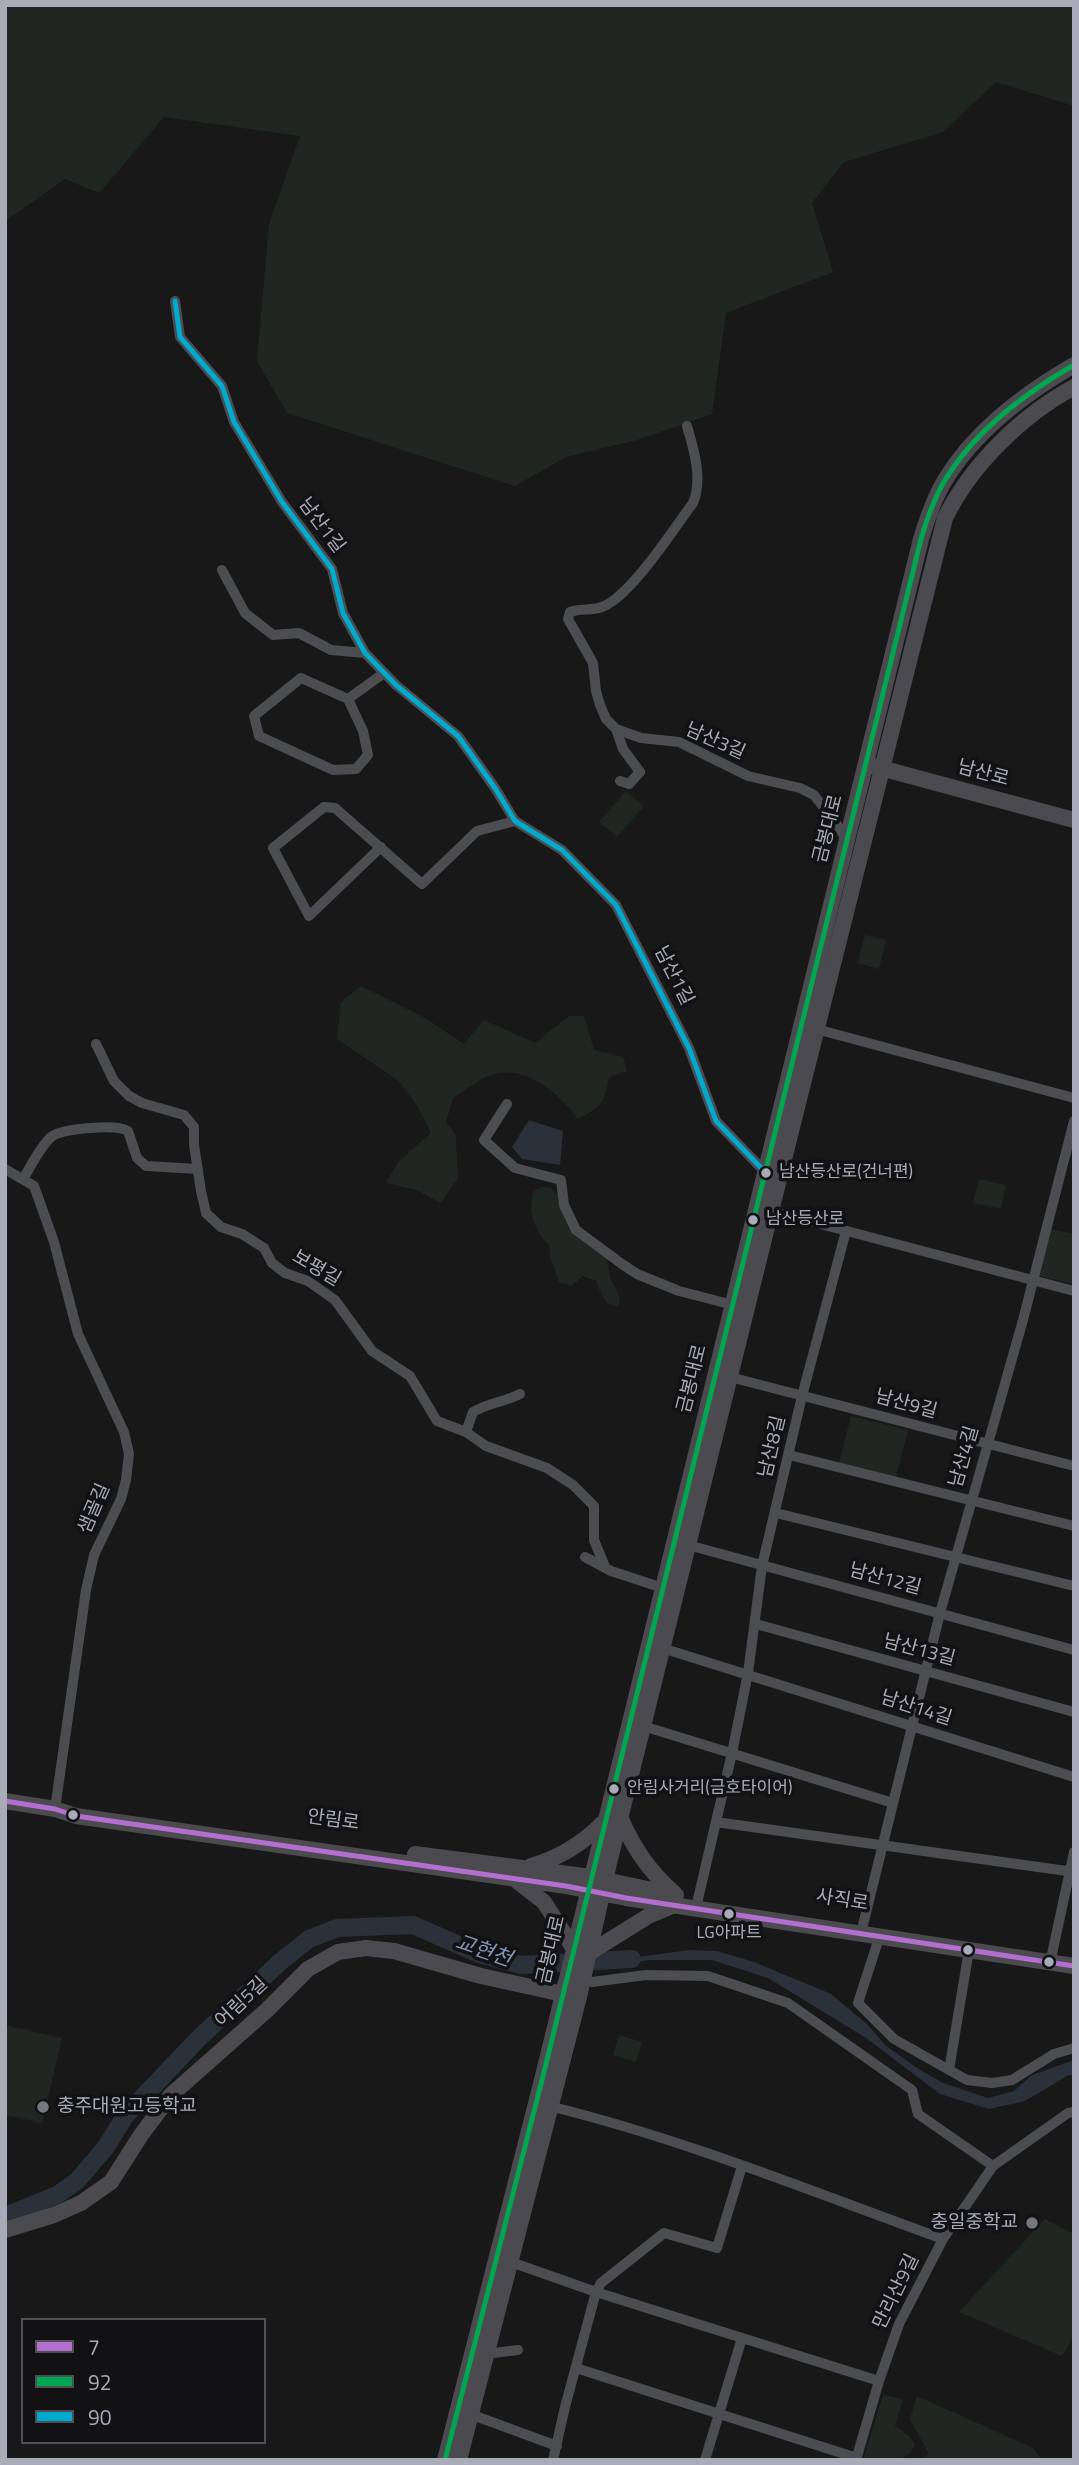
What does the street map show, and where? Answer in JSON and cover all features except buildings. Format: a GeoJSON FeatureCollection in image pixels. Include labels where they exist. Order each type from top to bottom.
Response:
{"type":"FeatureCollection","features":[{"type":"Feature","properties":{"kind":"street","name":"남산1길"},"geometry":{"type":"LineString","coordinates":[[175,301],[180,337],[222,386],[234,422],[282,502],[332,569],[343,613],[365,653],[384,673],[458,736],[495,788],[514,821],[562,850],[616,905],[689,1048],[716,1121],[765,1173]]}},
{"type":"Feature","properties":{"kind":"street","name":"금봉대로"},"geometry":{"type":"LineString","coordinates":[[613,1819],[643,1726],[816,1030],[874,766],[907,590],[921,540],[940,489],[966,451],[1042,384],[1074,365]]}},
{"type":"Feature","properties":{"kind":"street","name":"금봉대로"},"geometry":{"type":"LineString","coordinates":[[458,2460],[550,2106],[571,1995],[613,1819],[663,1588],[847,844],[874,766],[942,528],[955,497],[984,459],[1032,415],[1074,387]]}},
{"type":"Feature","properties":{"kind":"street"},"geometry":{"type":"LineString","coordinates":[[620,781],[629,784],[640,772],[622,749],[616,729],[606,719],[596,691],[593,663],[568,619],[570,612],[603,607],[623,591],[693,503],[697,492],[697,471],[687,426]]}},
{"type":"Feature","properties":{"kind":"street"},"geometry":{"type":"LineString","coordinates":[[222,570],[245,613],[273,635],[299,634],[331,650],[365,653]]}},
{"type":"Feature","properties":{"kind":"street"},"geometry":{"type":"LineString","coordinates":[[348,699],[384,673]]}},
{"type":"Feature","properties":{"kind":"street"},"geometry":{"type":"LineString","coordinates":[[301,678],[348,699],[363,731],[368,755],[356,769],[333,770],[259,736],[254,716],[301,678]]}},
{"type":"Feature","properties":{"kind":"street","name":"남산3길"},"geometry":{"type":"LineString","coordinates":[[616,729],[641,738],[679,742],[748,776],[800,788],[814,795],[841,830],[847,844]]}},
{"type":"Feature","properties":{"kind":"street","name":"남산로"},"geometry":{"type":"LineString","coordinates":[[874,766],[1074,820]]}},
{"type":"Feature","properties":{"kind":"street"},"geometry":{"type":"LineString","coordinates":[[381,847],[309,916],[273,848],[324,807],[335,808],[381,847],[422,884],[477,831],[514,821]]}},
{"type":"Feature","properties":{"kind":"street"},"geometry":{"type":"LineString","coordinates":[[816,1030],[1074,1098]]}},
{"type":"Feature","properties":{"kind":"street","name":"보평길"},"geometry":{"type":"LineString","coordinates":[[96,1044],[114,1080],[129,1096],[142,1103],[184,1115],[194,1126],[206,1213],[221,1227],[242,1234],[264,1248],[272,1263],[285,1273],[308,1281],[335,1300],[373,1351],[410,1376],[437,1421],[466,1433],[486,1446],[547,1468],[573,1485],[594,1506],[594,1540],[605,1567]]}},
{"type":"Feature","properties":{"kind":"street"},"geometry":{"type":"LineString","coordinates":[[507,1104],[484,1140],[515,1168],[561,1180],[564,1205],[576,1230],[637,1274],[679,1291],[733,1305]]}},
{"type":"Feature","properties":{"kind":"street","name":"남산4길"},"geometry":{"type":"LineString","coordinates":[[862,1930],[940,1613],[1074,1121]]}},
{"type":"Feature","properties":{"kind":"street"},"geometry":{"type":"LineString","coordinates":[[23,1179],[52,1137],[75,1130],[101,1127],[128,1130],[137,1158],[146,1166],[198,1169]]}},
{"type":"Feature","properties":{"kind":"street","name":"샘골길"},"geometry":{"type":"LineString","coordinates":[[5,1169],[34,1186],[54,1242],[78,1334],[124,1432],[129,1454],[121,1499],[94,1555],[86,1590],[55,1809]]}},
{"type":"Feature","properties":{"kind":"street"},"geometry":{"type":"LineString","coordinates":[[771,1210],[1074,1291]]}},
{"type":"Feature","properties":{"kind":"street","name":"남산8길"},"geometry":{"type":"LineString","coordinates":[[748,1673],[762,1566],[802,1396],[846,1231]]}},
{"type":"Feature","properties":{"kind":"street","name":"남산9길"},"geometry":{"type":"LineString","coordinates":[[730,1377],[1074,1466]]}},
{"type":"Feature","properties":{"kind":"street"},"geometry":{"type":"LineString","coordinates":[[466,1433],[472,1412],[520,1394]]}},
{"type":"Feature","properties":{"kind":"street"},"geometry":{"type":"LineString","coordinates":[[789,1455],[1074,1527]]}},
{"type":"Feature","properties":{"kind":"street"},"geometry":{"type":"LineString","coordinates":[[776,1513],[1074,1586]]}},
{"type":"Feature","properties":{"kind":"street","name":"남산12길"},"geometry":{"type":"LineString","coordinates":[[688,1545],[1074,1650]]}},
{"type":"Feature","properties":{"kind":"street"},"geometry":{"type":"LineString","coordinates":[[585,1557],[663,1588]]}},
{"type":"Feature","properties":{"kind":"street","name":"남산13길"},"geometry":{"type":"LineString","coordinates":[[756,1624],[1074,1712]]}},
{"type":"Feature","properties":{"kind":"street","name":"남산14길"},"geometry":{"type":"LineString","coordinates":[[662,1648],[1074,1777]]}},
{"type":"Feature","properties":{"kind":"street"},"geometry":{"type":"LineString","coordinates":[[698,1899],[748,1673]]}},
{"type":"Feature","properties":{"kind":"street"},"geometry":{"type":"LineString","coordinates":[[643,1726],[893,1803]]}},
{"type":"Feature","properties":{"kind":"street","name":"안림로"},"geometry":{"type":"LineString","coordinates":[[5,1801],[55,1809],[78,1807],[597,1885]]}},
{"type":"Feature","properties":{"kind":"street"},"geometry":{"type":"LineString","coordinates":[[613,1819],[630,1839],[652,1874],[675,1900],[650,1916],[581,1951],[519,1874],[584,1842],[613,1819]]}},
{"type":"Feature","properties":{"kind":"street"},"geometry":{"type":"LineString","coordinates":[[716,1822],[1072,1871]]}},
{"type":"Feature","properties":{"kind":"street"},"geometry":{"type":"LineString","coordinates":[[1052,1954],[1074,1852]]}},
{"type":"Feature","properties":{"kind":"street","name":"사직로"},"geometry":{"type":"LineString","coordinates":[[597,1885],[862,1930],[1074,1957]]}},
{"type":"Feature","properties":{"kind":"street","name":"사직로"},"geometry":{"type":"LineString","coordinates":[[675,1900],[698,1899],[862,1930],[879,1937],[1074,1966]]}},
{"type":"Feature","properties":{"kind":"street","name":"사직로"},"geometry":{"type":"LineString","coordinates":[[879,1937],[858,2003],[894,2039],[967,2080],[992,2083],[1012,2080],[1054,2054],[1074,2048]]}},
{"type":"Feature","properties":{"kind":"street","name":"어림5길"},"geometry":{"type":"LineString","coordinates":[[5,2230],[54,2215],[81,2203],[111,2182],[171,2095],[267,2010],[308,1969],[338,1952],[366,1948],[394,1951],[481,1976],[571,1995]]}},
{"type":"Feature","properties":{"kind":"street"},"geometry":{"type":"LineString","coordinates":[[949,2070],[969,1950]]}},
{"type":"Feature","properties":{"kind":"street"},"geometry":{"type":"LineString","coordinates":[[592,1982],[646,1975],[708,1976],[788,2003],[912,2090],[918,2114],[993,2166]]}},
{"type":"Feature","properties":{"kind":"street","name":"금봉대로"},"geometry":{"type":"LineString","coordinates":[[445,2460],[571,1995]]}},
{"type":"Feature","properties":{"kind":"street"},"geometry":{"type":"LineString","coordinates":[[550,2106],[607,2121],[742,2166],[943,2239]]}},
{"type":"Feature","properties":{"kind":"street","name":"만리산9길"},"geometry":{"type":"LineString","coordinates":[[856,2459],[878,2381],[899,2324],[943,2239],[993,2166],[1068,2113],[1074,2112]]}},
{"type":"Feature","properties":{"kind":"street"},"geometry":{"type":"LineString","coordinates":[[553,2460],[596,2292],[601,2283],[664,2233],[717,2248],[742,2166]]}},
{"type":"Feature","properties":{"kind":"street"},"geometry":{"type":"LineString","coordinates":[[508,2261],[596,2292],[878,2381]]}},
{"type":"Feature","properties":{"kind":"street"},"geometry":{"type":"LineString","coordinates":[[705,2460],[742,2338]]}},
{"type":"Feature","properties":{"kind":"street"},"geometry":{"type":"LineString","coordinates":[[485,2354],[518,2350]]}},
{"type":"Feature","properties":{"kind":"street"},"geometry":{"type":"LineString","coordinates":[[576,2368],[856,2459]]}},
{"type":"Feature","properties":{"kind":"street"},"geometry":{"type":"LineString","coordinates":[[470,2414],[557,2446]]}},
{"type":"Feature","properties":{"kind":"shaded area"},"geometry":{"type":"Polygon","coordinates":[[[5,5],[1074,5],[1074,106],[996,82],[943,132],[844,162],[812,203],[833,272],[726,313],[712,414],[637,440],[566,457],[515,486],[287,413],[257,361],[269,224],[300,136],[164,117],[99,193],[65,179],[5,221],[5,5]]]}},
{"type":"Feature","properties":{"kind":"shaded area"},"geometry":{"type":"Polygon","coordinates":[[[626,791],[644,806],[617,837],[599,822],[626,791]]]}},
{"type":"Feature","properties":{"kind":"shaded area"},"geometry":{"type":"Polygon","coordinates":[[[865,935],[886,940],[879,969],[858,963],[865,935]]]}},
{"type":"Feature","properties":{"kind":"shaded area"},"geometry":{"type":"Polygon","coordinates":[[[361,986],[425,1018],[464,1044],[484,1020],[535,1043],[569,1016],[584,1016],[594,1050],[623,1057],[627,1071],[609,1077],[601,1103],[578,1119],[550,1090],[526,1076],[513,1073],[486,1077],[453,1098],[446,1122],[456,1136],[458,1178],[440,1203],[417,1190],[386,1183],[398,1162],[431,1133],[418,1107],[399,1081],[337,1039],[341,1002],[361,986]]]}},
{"type":"Feature","properties":{"kind":"shaded area"},"geometry":{"type":"Polygon","coordinates":[[[529,1120],[563,1131],[560,1165],[522,1159],[512,1147],[529,1120]]]}},
{"type":"Feature","properties":{"kind":"shaded area"},"geometry":{"type":"Polygon","coordinates":[[[979,1179],[1006,1185],[1001,1209],[973,1203],[979,1179]]]}},
{"type":"Feature","properties":{"kind":"shaded area"},"geometry":{"type":"Polygon","coordinates":[[[551,1188],[558,1195],[564,1216],[574,1232],[606,1258],[610,1277],[619,1294],[619,1306],[607,1301],[596,1281],[583,1276],[571,1286],[559,1282],[549,1245],[533,1220],[531,1206],[534,1190],[551,1188]]]}},
{"type":"Feature","properties":{"kind":"shaded area"},"geometry":{"type":"Polygon","coordinates":[[[1050,1229],[1074,1234],[1074,1284],[1039,1276],[1050,1229]]]}},
{"type":"Feature","properties":{"kind":"shaded area"},"geometry":{"type":"Polygon","coordinates":[[[851,1416],[908,1430],[896,1477],[839,1463],[851,1416]]]}},
{"type":"Feature","properties":{"kind":"shaded area"},"geometry":{"type":"Polygon","coordinates":[[[689,1950],[717,1951],[754,1962],[831,1994],[867,2024],[885,2045],[917,2068],[943,2083],[988,2098],[1014,2091],[1032,2075],[1074,2060],[1074,2075],[1069,2075],[1025,2101],[989,2109],[940,2094],[866,2038],[768,1978],[712,1960],[648,1960],[603,1970],[613,1958],[689,1950]]]}},
{"type":"Feature","properties":{"kind":"shaded area"},"geometry":{"type":"Polygon","coordinates":[[[5,2025],[62,2038],[42,2123],[5,2115],[5,2025]]]}},
{"type":"Feature","properties":{"kind":"shaded area"},"geometry":{"type":"Polygon","coordinates":[[[619,2035],[642,2042],[636,2062],[613,2055],[619,2035]]]}},
{"type":"Feature","properties":{"kind":"shaded area"},"geometry":{"type":"Polygon","coordinates":[[[1045,2219],[1074,2234],[1074,2336],[1062,2356],[959,2312],[1045,2219]]]}},
{"type":"Feature","properties":{"kind":"shaded area"},"geometry":{"type":"Polygon","coordinates":[[[883,2395],[903,2399],[895,2426],[915,2444],[912,2451],[901,2458],[863,2460],[883,2395]]]}},
{"type":"Feature","properties":{"kind":"shaded area"},"geometry":{"type":"Polygon","coordinates":[[[917,2396],[1033,2448],[1042,2460],[920,2460],[929,2454],[910,2419],[917,2396]]]}},
{"type":"Feature","properties":{"kind":"waterway","name":"교현천"},"geometry":{"type":"LineString","coordinates":[[5,2216],[57,2195],[77,2181],[106,2147],[125,2116],[198,2039],[280,1962],[309,1939],[337,1928],[413,1925],[479,1954],[521,1965],[632,1959]]}},
{"type":"Feature","properties":{"kind":"transit line","name":"90"},"geometry":{"type":"LineString","coordinates":[[175,301],[180,337],[222,386],[234,422],[282,502],[332,569],[343,613],[365,653],[396,685],[458,736],[515,821],[562,850],[616,905],[689,1048],[716,1121],[766,1173]]}},
{"type":"Feature","properties":{"kind":"transit line","name":"92"},"geometry":{"type":"LineString","coordinates":[[445,2460],[542,2080],[921,539],[940,489],[966,451],[1016,403],[1074,365]]}},
{"type":"Feature","properties":{"kind":"transit line","name":"7"},"geometry":{"type":"LineString","coordinates":[[5,1801],[55,1809],[76,1816],[566,1886],[626,1898],[1074,1966]]}},
{"type":"Feature","properties":{"kind":"place","name":"남산등산로(건너편)"},"geometry":{"type":"Point","coordinates":[766,1173]}},
{"type":"Feature","properties":{"kind":"place","name":"남산등산로"},"geometry":{"type":"Point","coordinates":[753,1220]}},
{"type":"Feature","properties":{"kind":"place","name":"안림사거리(금호타이어)"},"geometry":{"type":"Point","coordinates":[614,1789]}},
{"type":"Feature","properties":{"kind":"place","name":"LG아파트"},"geometry":{"type":"Point","coordinates":[729,1914]}},
{"type":"Feature","properties":{"kind":"place","name":"충주대원고등학교"},"geometry":{"type":"Point","coordinates":[43,2107]}},
{"type":"Feature","properties":{"kind":"place","name":"충일중학교"},"geometry":{"type":"Point","coordinates":[1032,2223]}}]}
